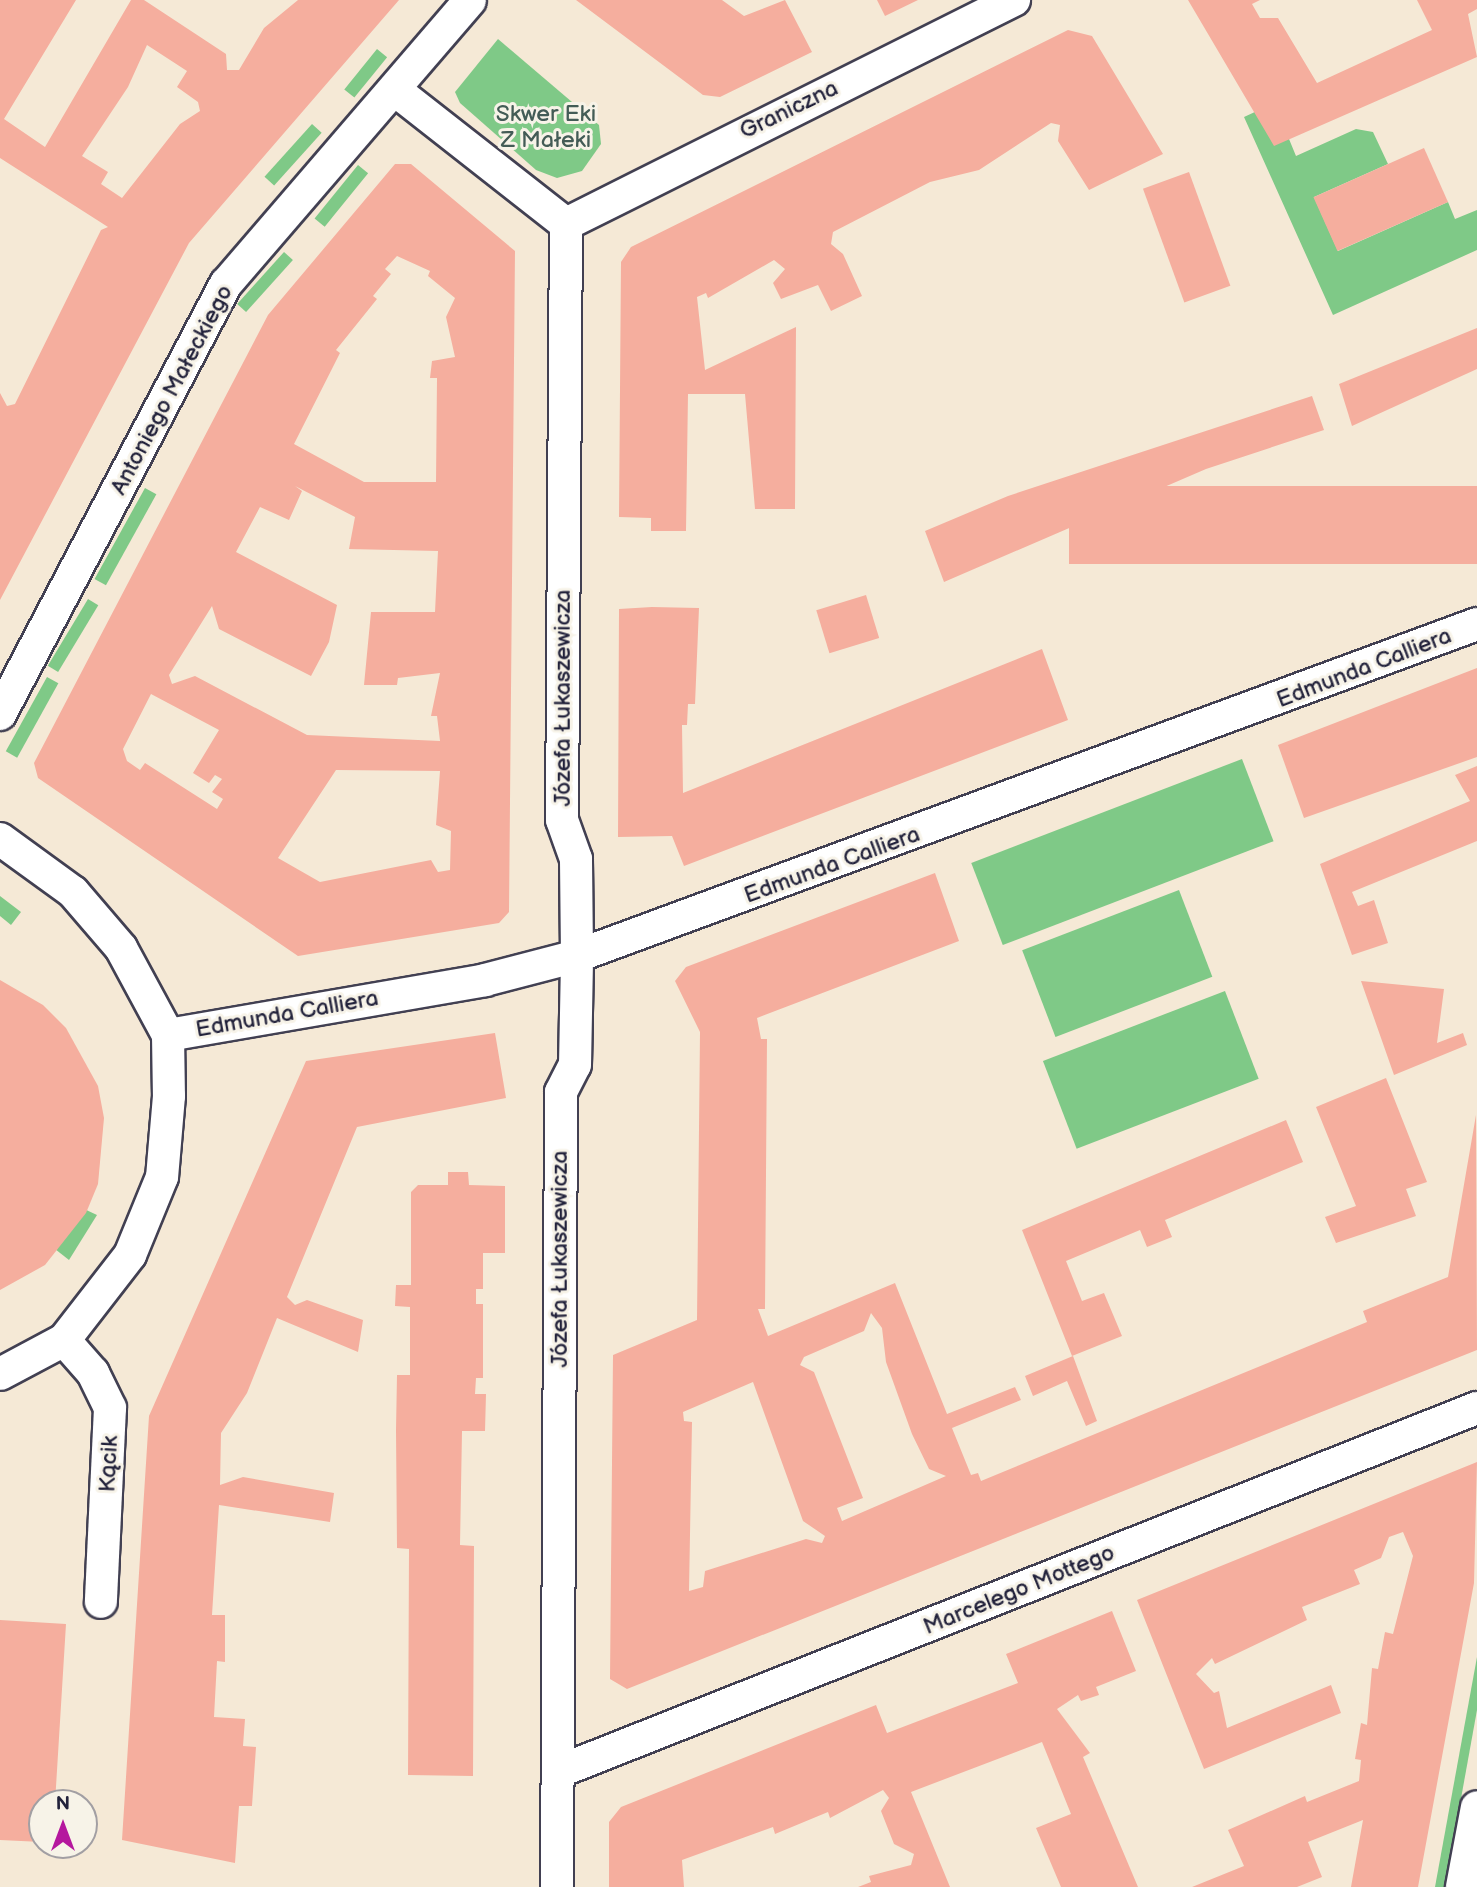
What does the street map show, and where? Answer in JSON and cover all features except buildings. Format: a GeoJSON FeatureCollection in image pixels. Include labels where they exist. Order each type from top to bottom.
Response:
{"type":"FeatureCollection","features":[{"type":"Feature","properties":{"kind":"street","name":"Antoniego Małeckiego"},"geometry":{"type":"LineString","coordinates":[[0,714],[226,284],[470,0]]}},
{"type":"Feature","properties":{"kind":"street","name":"Graniczna"},"geometry":{"type":"LineString","coordinates":[[566,224],[1014,0]]}},
{"type":"Feature","properties":{"kind":"street"},"geometry":{"type":"LineString","coordinates":[[395,90],[566,224]]}},
{"type":"Feature","properties":{"kind":"street","name":"Józefa Łukaszewicza"},"geometry":{"type":"LineString","coordinates":[[557,1887],[560,1770],[561,1092],[575,1065],[577,956],[576,859],[562,820],[566,224]]}},
{"type":"Feature","properties":{"kind":"street","name":"Edmunda Calliera"},"geometry":{"type":"LineString","coordinates":[[168,1035],[485,980],[577,956],[1477,624]]}},
{"type":"Feature","properties":{"kind":"street"},"geometry":{"type":"LineString","coordinates":[[0,839],[93,912],[137,974],[168,1035],[167,1147],[149,1217],[106,1291],[64,1340],[0,1374]]}},
{"type":"Feature","properties":{"kind":"street","name":"Kącik"},"geometry":{"type":"LineString","coordinates":[[64,1340],[93,1373],[110,1408],[101,1602]]}},
{"type":"Feature","properties":{"kind":"street","name":"Marcelego Mottego"},"geometry":{"type":"LineString","coordinates":[[560,1770],[1477,1408]]}},
{"type":"Feature","properties":{"kind":"street"},"geometry":{"type":"LineString","coordinates":[[1462,1887],[1477,1807]]}},
{"type":"Feature","properties":{"kind":"green space","name":"Skwer Eki Z Małeki"},"geometry":{"type":"Polygon","coordinates":[[[498,39],[599,125],[601,144],[582,171],[557,178],[536,170],[460,103],[455,92],[498,39]]]}},
{"type":"Feature","properties":{"kind":"green space"},"geometry":{"type":"Polygon","coordinates":[[[377,49],[387,57],[354,98],[344,89],[377,49]]]}},
{"type":"Feature","properties":{"kind":"green space"},"geometry":{"type":"Polygon","coordinates":[[[1257,111],[1289,139],[1296,156],[1356,129],[1373,132],[1388,164],[1314,197],[1338,251],[1448,202],[1455,219],[1477,210],[1477,250],[1333,315],[1244,117],[1257,111]]]}},
{"type":"Feature","properties":{"kind":"green space"},"geometry":{"type":"Polygon","coordinates":[[[312,124],[322,133],[274,185],[264,177],[312,124]]]}},
{"type":"Feature","properties":{"kind":"green space"},"geometry":{"type":"Polygon","coordinates":[[[358,165],[368,173],[325,227],[315,219],[358,165]]]}},
{"type":"Feature","properties":{"kind":"green space"},"geometry":{"type":"Polygon","coordinates":[[[284,252],[293,260],[246,312],[237,304],[284,252]]]}},
{"type":"Feature","properties":{"kind":"green space"},"geometry":{"type":"Polygon","coordinates":[[[145,488],[156,494],[106,585],[95,579],[145,488]]]}},
{"type":"Feature","properties":{"kind":"green space"},"geometry":{"type":"Polygon","coordinates":[[[88,599],[98,605],[58,672],[48,666],[88,599]]]}},
{"type":"Feature","properties":{"kind":"green space"},"geometry":{"type":"Polygon","coordinates":[[[47,677],[58,683],[17,758],[6,751],[47,677]]]}},
{"type":"Feature","properties":{"kind":"green space"},"geometry":{"type":"Polygon","coordinates":[[[1242,759],[1274,841],[1003,945],[971,863],[1242,759]]]}},
{"type":"Feature","properties":{"kind":"green space"},"geometry":{"type":"Polygon","coordinates":[[[1179,890],[1212,977],[1055,1037],[1022,950],[1179,890]]]}},
{"type":"Feature","properties":{"kind":"green space"},"geometry":{"type":"Polygon","coordinates":[[[0,896],[21,912],[11,925],[0,916],[0,896]]]}},
{"type":"Feature","properties":{"kind":"green space"},"geometry":{"type":"Polygon","coordinates":[[[1225,991],[1259,1079],[1077,1149],[1043,1061],[1225,991]]]}},
{"type":"Feature","properties":{"kind":"green space"},"geometry":{"type":"Polygon","coordinates":[[[82,1208],[97,1215],[69,1260],[55,1249],[82,1208]]]}},
{"type":"Feature","properties":{"kind":"green space"},"geometry":{"type":"Polygon","coordinates":[[[1477,1657],[1477,1710],[1445,1887],[1435,1887],[1477,1657]]]}}]}
